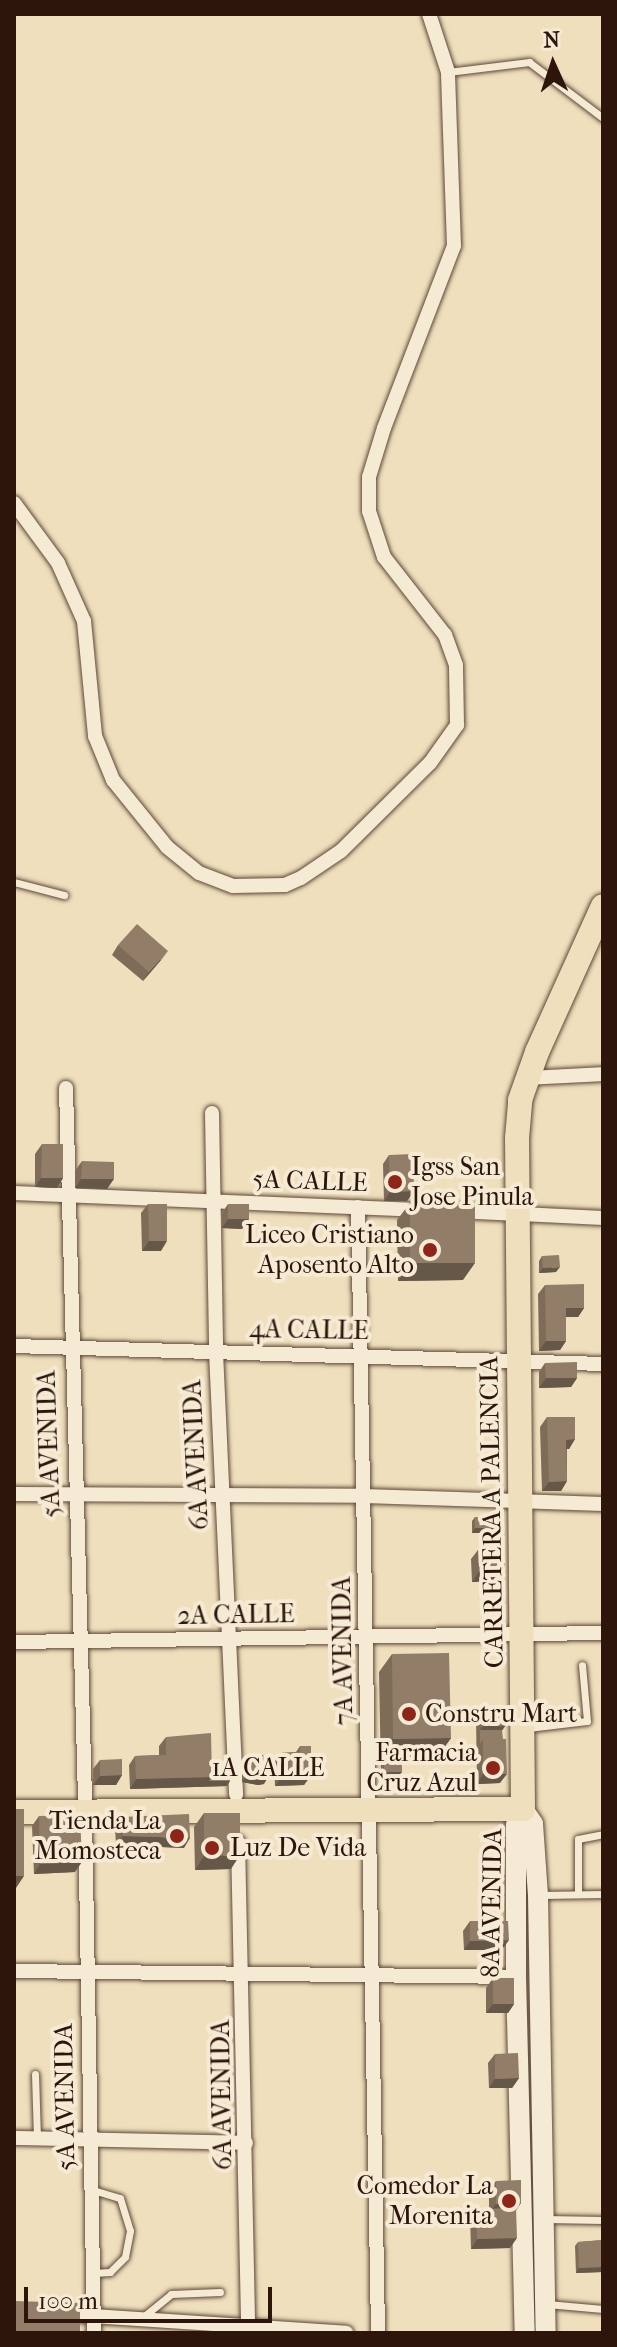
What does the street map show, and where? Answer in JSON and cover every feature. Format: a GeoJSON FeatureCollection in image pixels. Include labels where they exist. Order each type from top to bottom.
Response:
{"type":"FeatureCollection","features":[{"type":"Feature","properties":{"kind":"main road","name":"CARRETERA A PALENCIA"},"geometry":{"type":"LineString","coordinates":[[523,1802],[517,1138],[527,1078],[603,906]]}},
{"type":"Feature","properties":{"kind":"main road","name":"1A CALLE"},"geometry":{"type":"LineString","coordinates":[[14,1800],[85,1806]]}},
{"type":"Feature","properties":{"kind":"main road","name":"1A CALLE"},"geometry":{"type":"LineString","coordinates":[[14,1812],[85,1806],[236,1802],[523,1802]]}},
{"type":"Feature","properties":{"kind":"main road","name":"8A AVENIDA"},"geometry":{"type":"LineString","coordinates":[[523,1802],[533,1824],[538,1895],[546,2333]]}},
{"type":"Feature","properties":{"kind":"main road","name":"8A AVENIDA"},"geometry":{"type":"LineString","coordinates":[[523,1802],[516,1825],[516,1977],[525,2333]]}},
{"type":"Feature","properties":{"kind":"street"},"geometry":{"type":"LineString","coordinates":[[14,503],[58,563],[79,606],[95,736],[113,780],[167,847],[199,873],[233,886],[285,885],[341,851],[409,786],[457,725],[456,665],[445,635],[384,557],[369,511],[369,477],[454,246],[448,72],[429,14]]}},
{"type":"Feature","properties":{"kind":"street"},"geometry":{"type":"LineString","coordinates":[[527,1078],[603,1074]]}},
{"type":"Feature","properties":{"kind":"street","name":"5A AVENIDA"},"geometry":{"type":"LineString","coordinates":[[66,1088],[65,1195],[85,1806],[94,2333]]}},
{"type":"Feature","properties":{"kind":"street","name":"6A AVENIDA"},"geometry":{"type":"LineString","coordinates":[[212,1113],[221,1494],[245,1974],[248,2330]]}},
{"type":"Feature","properties":{"kind":"street","name":"5A CALLE"},"geometry":{"type":"LineString","coordinates":[[14,1193],[603,1218]]}},
{"type":"Feature","properties":{"kind":"street","name":"7A AVENIDA"},"geometry":{"type":"LineString","coordinates":[[358,1207],[371,1802],[378,2333]]}},
{"type":"Feature","properties":{"kind":"street","name":"4A CALLE"},"geometry":{"type":"LineString","coordinates":[[14,1346],[603,1364]]}},
{"type":"Feature","properties":{"kind":"street"},"geometry":{"type":"LineString","coordinates":[[14,1494],[364,1496],[603,1504]]}},
{"type":"Feature","properties":{"kind":"street","name":"2A CALLE"},"geometry":{"type":"LineString","coordinates":[[14,1642],[603,1633]]}},
{"type":"Feature","properties":{"kind":"street"},"geometry":{"type":"LineString","coordinates":[[14,1971],[516,1977]]}},
{"type":"Feature","properties":{"kind":"street"},"geometry":{"type":"LineString","coordinates":[[14,2138],[89,2136],[246,2143]]}},
{"type":"Feature","properties":{"kind":"street"},"geometry":{"type":"LineString","coordinates":[[41,2312],[248,2330],[346,2333]]}},
{"type":"Feature","properties":{"kind":"lane"},"geometry":{"type":"LineString","coordinates":[[448,72],[529,62],[603,118]]}},
{"type":"Feature","properties":{"kind":"lane"},"geometry":{"type":"LineString","coordinates":[[14,882],[64,895]]}},
{"type":"Feature","properties":{"kind":"lane"},"geometry":{"type":"LineString","coordinates":[[522,1728],[587,1721],[582,1665]]}},
{"type":"Feature","properties":{"kind":"lane"},"geometry":{"type":"LineString","coordinates":[[578,1894],[578,1839],[603,1834]]}},
{"type":"Feature","properties":{"kind":"lane"},"geometry":{"type":"LineString","coordinates":[[538,1895],[603,1894]]}},
{"type":"Feature","properties":{"kind":"lane"},"geometry":{"type":"LineString","coordinates":[[35,2074],[37,2138]]}},
{"type":"Feature","properties":{"kind":"lane"},"geometry":{"type":"LineString","coordinates":[[91,2190],[120,2198],[130,2231],[125,2257],[110,2272],[93,2273]]}},
{"type":"Feature","properties":{"kind":"lane"},"geometry":{"type":"LineString","coordinates":[[544,2219],[603,2220]]}},
{"type":"Feature","properties":{"kind":"lane"},"geometry":{"type":"LineString","coordinates":[[142,2319],[171,2294],[220,2292]]}},
{"type":"Feature","properties":{"kind":"lane"},"geometry":{"type":"LineString","coordinates":[[545,2303],[603,2309]]}},
{"type":"Feature","properties":{"kind":"building"},"geometry":{"type":"Polygon","coordinates":[[[137,924],[168,951],[149,972],[118,945],[137,924]]]}},
{"type":"Feature","properties":{"kind":"building"},"geometry":{"type":"Polygon","coordinates":[[[42,1144],[63,1144],[63,1178],[41,1178],[42,1144]]]}},
{"type":"Feature","properties":{"kind":"building"},"geometry":{"type":"Polygon","coordinates":[[[413,1154],[414,1191],[390,1192],[389,1155],[413,1154]]]}},
{"type":"Feature","properties":{"kind":"building"},"geometry":{"type":"Polygon","coordinates":[[[82,1161],[114,1162],[114,1179],[81,1179],[82,1161]]]}},
{"type":"Feature","properties":{"kind":"building"},"geometry":{"type":"Polygon","coordinates":[[[475,1202],[475,1263],[410,1263],[410,1203],[475,1202]]]}},
{"type":"Feature","properties":{"kind":"building"},"geometry":{"type":"Polygon","coordinates":[[[148,1204],[167,1204],[167,1241],[149,1241],[148,1204]]]}},
{"type":"Feature","properties":{"kind":"building"},"geometry":{"type":"Polygon","coordinates":[[[228,1204],[249,1204],[249,1219],[228,1219],[228,1204]]]}},
{"type":"Feature","properties":{"kind":"building"},"geometry":{"type":"Polygon","coordinates":[[[559,1255],[560,1267],[543,1268],[542,1256],[559,1255]]]}},
{"type":"Feature","properties":{"kind":"building"},"geometry":{"type":"Polygon","coordinates":[[[584,1284],[584,1308],[566,1308],[566,1341],[546,1341],[545,1285],[584,1284]]]}},
{"type":"Feature","properties":{"kind":"building"},"geometry":{"type":"Polygon","coordinates":[[[577,1362],[577,1378],[546,1378],[545,1363],[577,1362]]]}},
{"type":"Feature","properties":{"kind":"building"},"geometry":{"type":"Polygon","coordinates":[[[547,1417],[575,1417],[575,1439],[566,1440],[567,1481],[549,1482],[547,1417]]]}},
{"type":"Feature","properties":{"kind":"building"},"geometry":{"type":"Polygon","coordinates":[[[475,1517],[500,1517],[500,1528],[475,1528],[475,1517]]]}},
{"type":"Feature","properties":{"kind":"building"},"geometry":{"type":"Polygon","coordinates":[[[501,1538],[501,1549],[486,1550],[485,1539],[501,1538]]]}},
{"type":"Feature","properties":{"kind":"building"},"geometry":{"type":"Polygon","coordinates":[[[504,1549],[505,1572],[479,1572],[478,1550],[504,1549]]]}},
{"type":"Feature","properties":{"kind":"building","name":"Constru Mart"},"geometry":{"type":"Polygon","coordinates":[[[449,1653],[451,1738],[393,1739],[392,1654],[449,1653]]]}},
{"type":"Feature","properties":{"kind":"building"},"geometry":{"type":"Polygon","coordinates":[[[483,1707],[506,1707],[506,1725],[483,1726],[483,1707]]]}},
{"type":"Feature","properties":{"kind":"building"},"geometry":{"type":"Polygon","coordinates":[[[480,1730],[502,1730],[503,1739],[483,1739],[480,1744],[480,1730]]]}},
{"type":"Feature","properties":{"kind":"building"},"geometry":{"type":"Polygon","coordinates":[[[211,1733],[212,1777],[136,1779],[135,1756],[166,1755],[166,1737],[211,1733]]]}},
{"type":"Feature","properties":{"kind":"building"},"geometry":{"type":"Polygon","coordinates":[[[483,1739],[506,1739],[507,1774],[483,1774],[483,1739]]]}},
{"type":"Feature","properties":{"kind":"building"},"geometry":{"type":"Polygon","coordinates":[[[300,1746],[311,1746],[311,1775],[282,1776],[281,1753],[300,1752],[300,1746]]]}},
{"type":"Feature","properties":{"kind":"building"},"geometry":{"type":"Polygon","coordinates":[[[384,1752],[401,1752],[402,1772],[384,1772],[384,1752]]]}},
{"type":"Feature","properties":{"kind":"building"},"geometry":{"type":"Polygon","coordinates":[[[248,1755],[264,1755],[264,1775],[249,1772],[248,1755]]]}},
{"type":"Feature","properties":{"kind":"building"},"geometry":{"type":"Polygon","coordinates":[[[122,1759],[122,1775],[100,1776],[100,1760],[122,1759]]]}},
{"type":"Feature","properties":{"kind":"building"},"geometry":{"type":"Polygon","coordinates":[[[264,1762],[267,1762],[267,1779],[261,1780],[264,1775],[264,1762]]]}},
{"type":"Feature","properties":{"kind":"building"},"geometry":{"type":"Polygon","coordinates":[[[230,1767],[230,1781],[209,1781],[212,1768],[230,1767]]]}},
{"type":"Feature","properties":{"kind":"building"},"geometry":{"type":"Polygon","coordinates":[[[14,1809],[24,1809],[24,1876],[14,1876],[14,1809]]]}},
{"type":"Feature","properties":{"kind":"building"},"geometry":{"type":"Polygon","coordinates":[[[204,1813],[240,1813],[240,1855],[204,1856],[204,1813]]]}},
{"type":"Feature","properties":{"kind":"building"},"geometry":{"type":"Polygon","coordinates":[[[189,1814],[190,1838],[123,1836],[122,1817],[189,1814]]]}},
{"type":"Feature","properties":{"kind":"building"},"geometry":{"type":"Polygon","coordinates":[[[80,1815],[82,1862],[40,1864],[39,1816],[80,1815]]]}},
{"type":"Feature","properties":{"kind":"building"},"geometry":{"type":"Polygon","coordinates":[[[470,1921],[508,1921],[509,1940],[470,1941],[470,1921]]]}},
{"type":"Feature","properties":{"kind":"building"},"geometry":{"type":"Polygon","coordinates":[[[493,1978],[514,1978],[514,2004],[493,2004],[493,1978]]]}},
{"type":"Feature","properties":{"kind":"building"},"geometry":{"type":"Polygon","coordinates":[[[518,2053],[519,2078],[495,2079],[495,2054],[518,2053]]]}},
{"type":"Feature","properties":{"kind":"building"},"geometry":{"type":"Polygon","coordinates":[[[521,2180],[521,2203],[496,2204],[496,2181],[521,2180]]]}},
{"type":"Feature","properties":{"kind":"building"},"geometry":{"type":"Polygon","coordinates":[[[516,2208],[517,2238],[477,2239],[477,2209],[516,2208]]]}},
{"type":"Feature","properties":{"kind":"building"},"geometry":{"type":"Polygon","coordinates":[[[603,2240],[603,2267],[579,2268],[578,2242],[603,2240]]]}},
{"type":"Feature","properties":{"kind":"building"},"geometry":{"type":"Polygon","coordinates":[[[14,2301],[80,2303],[80,2333],[14,2333],[14,2301]]]}},
{"type":"Feature","properties":{"kind":"place","name":"Igss San Jose Pinula"},"geometry":{"type":"Point","coordinates":[395,1182]}},
{"type":"Feature","properties":{"kind":"place","name":"Liceo Cristiano Aposento Alto"},"geometry":{"type":"Point","coordinates":[430,1250]}},
{"type":"Feature","properties":{"kind":"place","name":"Constru Mart"},"geometry":{"type":"Point","coordinates":[409,1714]}},
{"type":"Feature","properties":{"kind":"place","name":"Farmacia Cruz Azul"},"geometry":{"type":"Point","coordinates":[493,1768]}},
{"type":"Feature","properties":{"kind":"place","name":"Tienda La Momosteca"},"geometry":{"type":"Point","coordinates":[177,1836]}},
{"type":"Feature","properties":{"kind":"place","name":"Luz De Vida"},"geometry":{"type":"Point","coordinates":[212,1848]}},
{"type":"Feature","properties":{"kind":"place","name":"Comedor La Morenita"},"geometry":{"type":"Point","coordinates":[509,2201]}}]}
